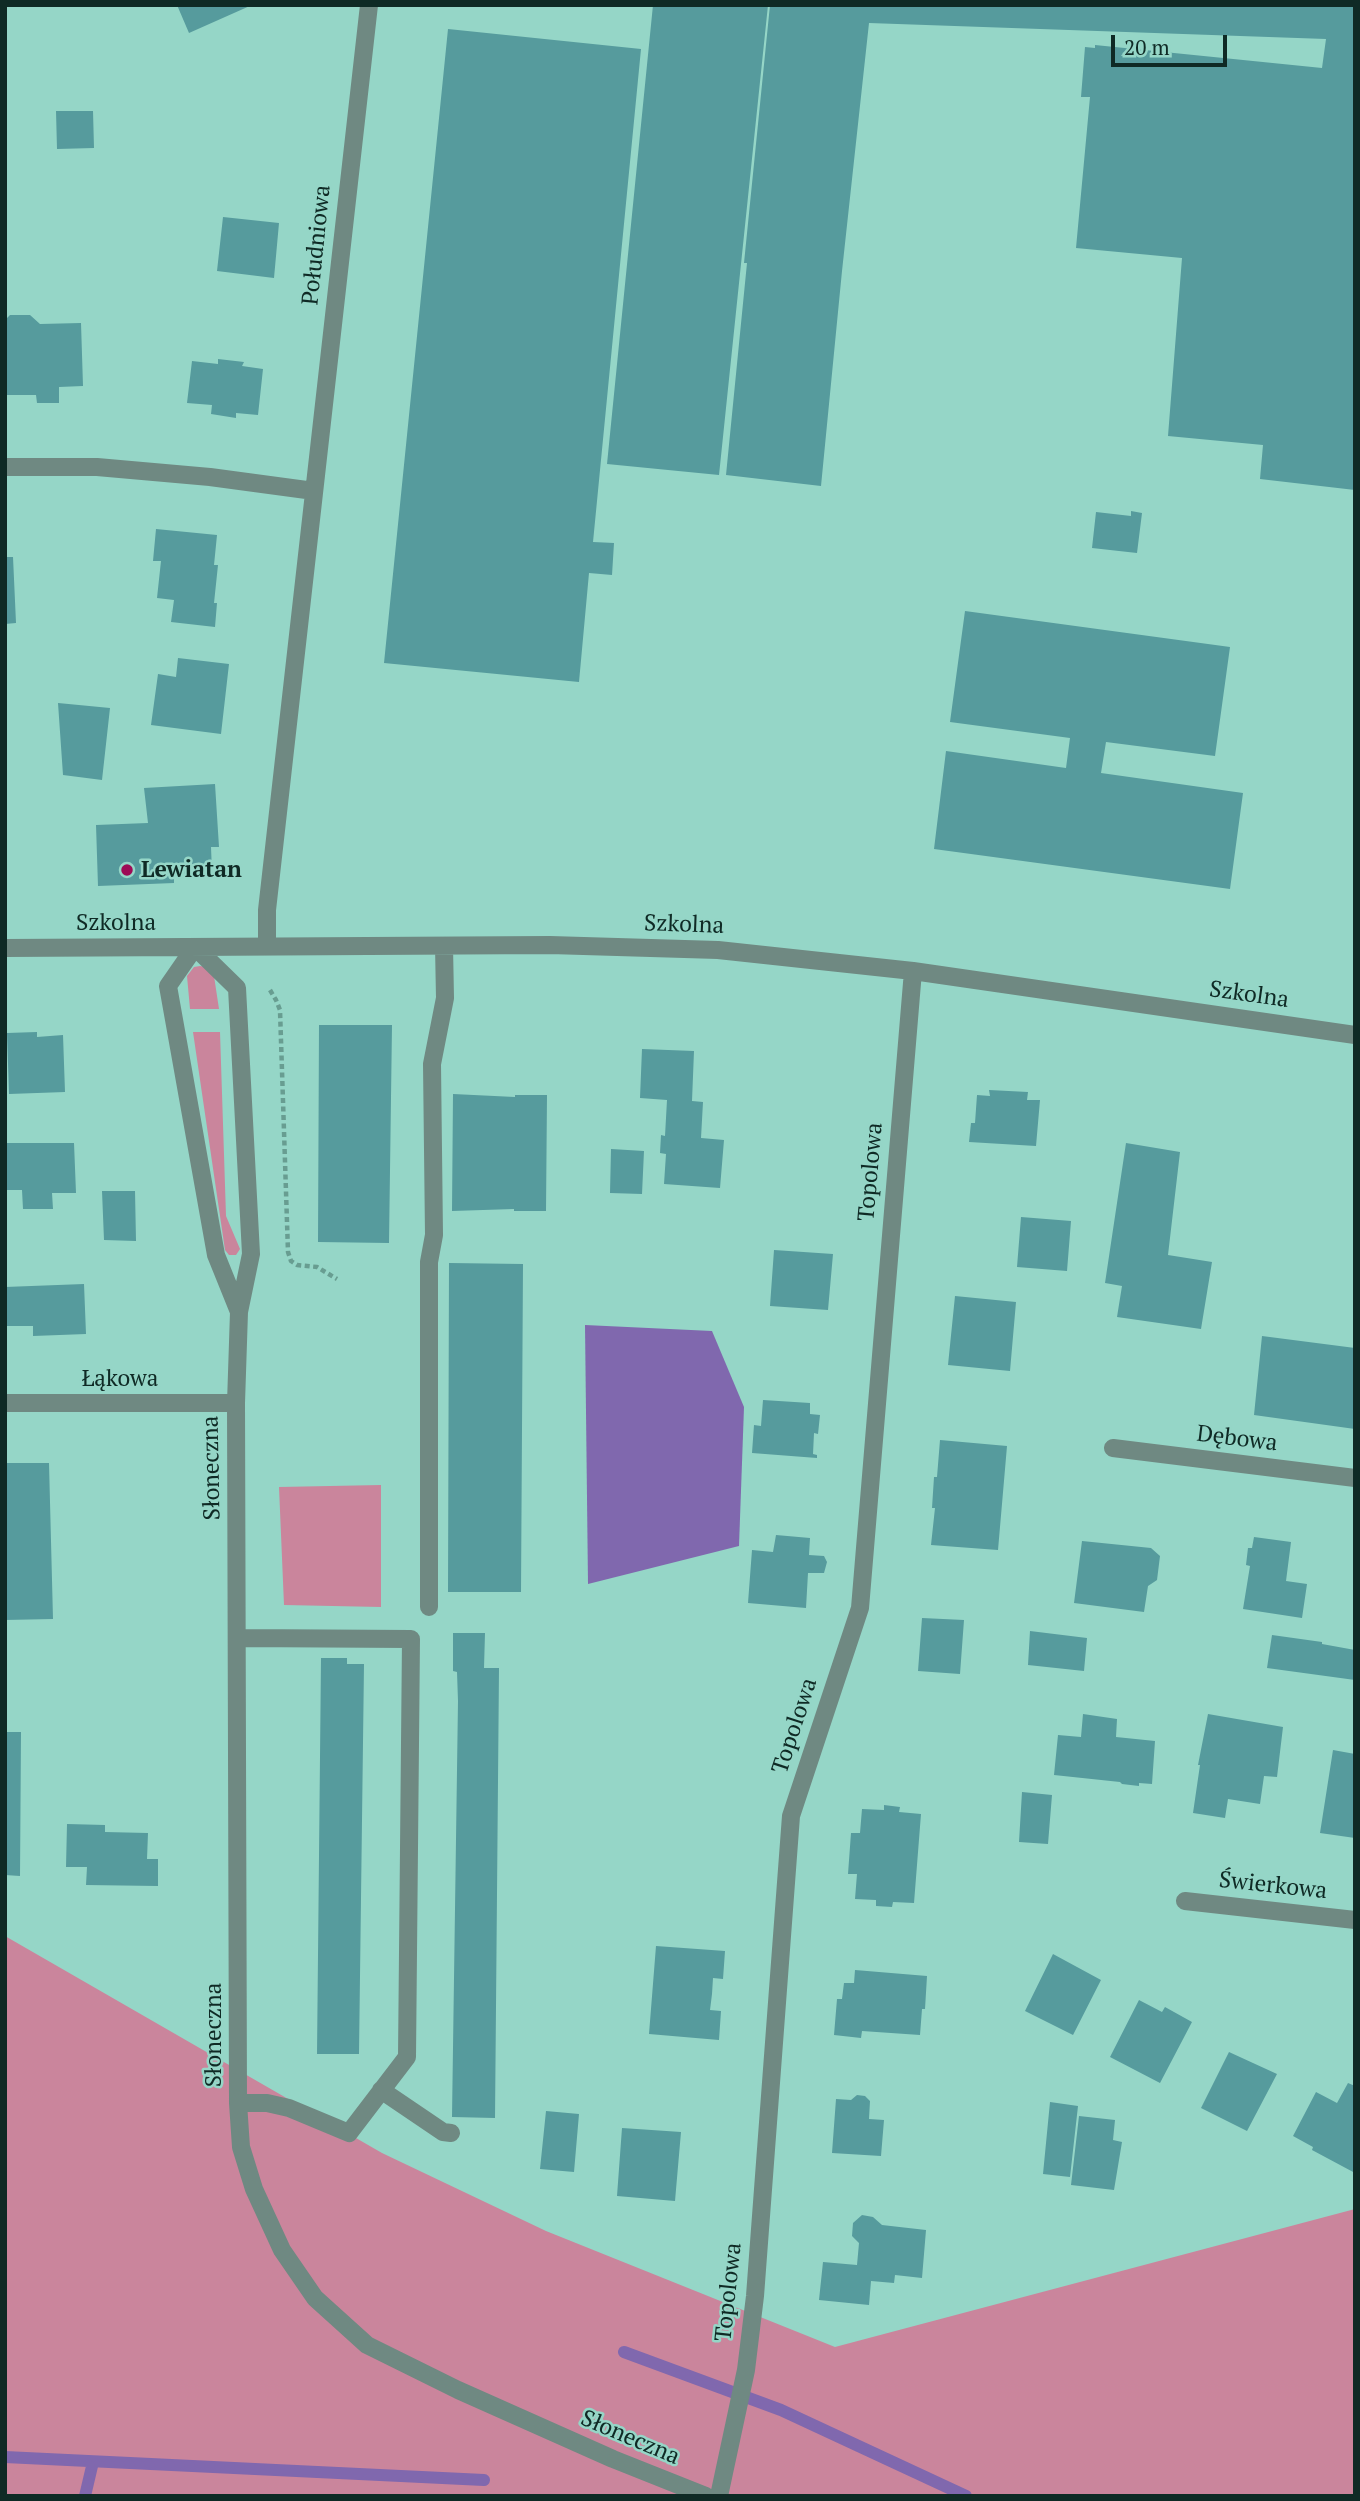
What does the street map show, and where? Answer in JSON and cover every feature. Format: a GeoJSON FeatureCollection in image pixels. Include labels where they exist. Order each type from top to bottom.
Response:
{"type":"FeatureCollection","features":[{"type":"Feature","properties":{"kind":"street","name":"Południowa"},"geometry":{"type":"LineString","coordinates":[[267,946],[267,910],[369,5]]}},
{"type":"Feature","properties":{"kind":"street"},"geometry":{"type":"LineString","coordinates":[[5,467],[97,467],[210,477],[314,491]]}},
{"type":"Feature","properties":{"kind":"street","name":"Szkolna"},"geometry":{"type":"LineString","coordinates":[[5,948],[551,945],[718,950],[913,971],[1355,1035]]}},
{"type":"Feature","properties":{"kind":"street"},"geometry":{"type":"LineString","coordinates":[[429,1607],[429,1262],[434,1236],[432,1064],[444,998],[443,946]]}},
{"type":"Feature","properties":{"kind":"street","name":"Słoneczna"},"geometry":{"type":"LineString","coordinates":[[239,1312],[216,1255],[168,986],[195,947],[237,988],[251,1254],[239,1312],[236,1403],[239,2103],[241,2147],[254,2189],[282,2250],[315,2298],[367,2345],[458,2390],[613,2459],[706,2496]]}},
{"type":"Feature","properties":{"kind":"street","name":"Topolowa"},"geometry":{"type":"LineString","coordinates":[[719,2496],[746,2370],[755,2296],[791,1816],[860,1608],[913,971]]}},
{"type":"Feature","properties":{"kind":"street","name":"Łąkowa"},"geometry":{"type":"LineString","coordinates":[[5,1403],[236,1403]]}},
{"type":"Feature","properties":{"kind":"street","name":"Dębowa"},"geometry":{"type":"LineString","coordinates":[[1113,1448],[1355,1478]]}},
{"type":"Feature","properties":{"kind":"street"},"geometry":{"type":"LineString","coordinates":[[238,1638],[411,1639],[407,2057],[349,2133],[289,2108],[267,2103],[239,2103]]}},
{"type":"Feature","properties":{"kind":"street","name":"Świerkowa"},"geometry":{"type":"LineString","coordinates":[[1185,1901],[1355,1920]]}},
{"type":"Feature","properties":{"kind":"street"},"geometry":{"type":"LineString","coordinates":[[382,2090],[443,2132],[451,2133]]}},
{"type":"Feature","properties":{"kind":"path"},"geometry":{"type":"LineString","coordinates":[[270,990],[280,1010],[288,1252],[291,1261],[297,1265],[317,1266],[337,1279]]}},
{"type":"Feature","properties":{"kind":"shaded area"},"geometry":{"type":"Polygon","coordinates":[[[194,967],[206,967],[214,976],[219,1009],[190,1009],[187,976],[194,967]]]}},
{"type":"Feature","properties":{"kind":"shaded area"},"geometry":{"type":"Polygon","coordinates":[[[193,1032],[220,1032],[226,1216],[240,1249],[236,1255],[229,1255],[225,1250],[193,1032]]]}},
{"type":"Feature","properties":{"kind":"shaded area"},"geometry":{"type":"Polygon","coordinates":[[[585,1325],[712,1331],[744,1407],[739,1546],[588,1584],[585,1325]]]}},
{"type":"Feature","properties":{"kind":"shaded area"},"geometry":{"type":"Polygon","coordinates":[[[381,1485],[381,1607],[284,1605],[279,1487],[381,1485]]]}},
{"type":"Feature","properties":{"kind":"shaded area"},"geometry":{"type":"Polygon","coordinates":[[[5,1936],[382,2153],[546,2231],[835,2347],[1355,2209],[1355,2496],[5,2496],[5,1936]]]}},
{"type":"Feature","properties":{"kind":"building"},"geometry":{"type":"Polygon","coordinates":[[[177,5],[252,5],[189,33],[177,5]]]}},
{"type":"Feature","properties":{"kind":"building"},"geometry":{"type":"Polygon","coordinates":[[[653,5],[768,5],[719,475],[607,464],[653,5]]]}},
{"type":"Feature","properties":{"kind":"building"},"geometry":{"type":"Polygon","coordinates":[[[770,5],[1355,5],[1355,490],[1260,479],[1263,445],[1168,436],[1182,258],[1076,248],[1090,97],[1081,97],[1085,47],[1095,48],[1095,45],[1322,68],[1326,39],[869,23],[821,486],[726,475],[770,5]]]}},
{"type":"Feature","properties":{"kind":"building"},"geometry":{"type":"Polygon","coordinates":[[[448,29],[641,49],[593,542],[614,543],[612,575],[589,573],[579,682],[384,663],[448,29]]]}},
{"type":"Feature","properties":{"kind":"building"},"geometry":{"type":"Polygon","coordinates":[[[56,111],[93,111],[94,148],[57,149],[56,111]]]}},
{"type":"Feature","properties":{"kind":"building"},"geometry":{"type":"Polygon","coordinates":[[[223,217],[279,223],[274,278],[217,271],[223,217]]]}},
{"type":"Feature","properties":{"kind":"building"},"geometry":{"type":"Polygon","coordinates":[[[10,315],[30,315],[40,324],[81,323],[83,386],[59,387],[59,403],[37,403],[36,395],[5,395],[5,320],[10,315]]]}},
{"type":"Feature","properties":{"kind":"building"},"geometry":{"type":"Polygon","coordinates":[[[218,359],[244,362],[242,366],[263,369],[258,415],[236,413],[236,418],[211,414],[212,405],[187,403],[192,361],[218,364],[218,359]]]}},
{"type":"Feature","properties":{"kind":"building"},"geometry":{"type":"Polygon","coordinates":[[[1131,511],[1142,513],[1137,553],[1092,548],[1096,512],[1131,516],[1131,511]]]}},
{"type":"Feature","properties":{"kind":"building"},"geometry":{"type":"Polygon","coordinates":[[[156,529],[217,535],[214,565],[218,565],[214,603],[217,603],[215,627],[171,622],[174,600],[157,598],[161,561],[153,561],[156,529]]]}},
{"type":"Feature","properties":{"kind":"building"},"geometry":{"type":"Polygon","coordinates":[[[5,557],[13,557],[16,623],[5,624],[5,557]]]}},
{"type":"Feature","properties":{"kind":"building"},"geometry":{"type":"Polygon","coordinates":[[[965,611],[1230,647],[1215,756],[1106,742],[1101,773],[1243,793],[1230,889],[934,849],[946,751],[1066,768],[1070,738],[950,722],[965,611]]]}},
{"type":"Feature","properties":{"kind":"building"},"geometry":{"type":"Polygon","coordinates":[[[178,658],[229,664],[221,734],[151,725],[158,674],[176,677],[178,658]]]}},
{"type":"Feature","properties":{"kind":"building"},"geometry":{"type":"Polygon","coordinates":[[[58,703],[110,708],[102,780],[63,775],[58,703]]]}},
{"type":"Feature","properties":{"kind":"building"},"geometry":{"type":"Polygon","coordinates":[[[215,784],[219,847],[211,847],[212,872],[174,874],[174,883],[98,886],[96,825],[148,823],[144,788],[215,784]]]}},
{"type":"Feature","properties":{"kind":"building"},"geometry":{"type":"Polygon","coordinates":[[[319,1025],[392,1025],[389,1243],[318,1242],[319,1025]]]}},
{"type":"Feature","properties":{"kind":"building"},"geometry":{"type":"Polygon","coordinates":[[[37,1032],[37,1037],[63,1035],[65,1092],[9,1094],[7,1033],[37,1032]]]}},
{"type":"Feature","properties":{"kind":"building"},"geometry":{"type":"Polygon","coordinates":[[[642,1049],[694,1051],[692,1101],[703,1102],[701,1138],[724,1140],[720,1188],[664,1184],[666,1154],[660,1153],[661,1135],[665,1136],[667,1100],[640,1098],[642,1049]]]}},
{"type":"Feature","properties":{"kind":"building"},"geometry":{"type":"Polygon","coordinates":[[[989,1090],[1028,1092],[1027,1100],[1040,1100],[1036,1146],[969,1142],[971,1123],[975,1123],[977,1095],[990,1096],[989,1090]]]}},
{"type":"Feature","properties":{"kind":"building"},"geometry":{"type":"Polygon","coordinates":[[[453,1094],[515,1097],[547,1095],[546,1211],[452,1211],[453,1094]]]}},
{"type":"Feature","properties":{"kind":"building"},"geometry":{"type":"Polygon","coordinates":[[[5,1143],[74,1143],[76,1193],[52,1193],[53,1209],[23,1209],[22,1190],[5,1190],[5,1143]]]}},
{"type":"Feature","properties":{"kind":"building"},"geometry":{"type":"Polygon","coordinates":[[[1126,1143],[1180,1152],[1168,1255],[1212,1262],[1201,1329],[1117,1317],[1122,1286],[1105,1283],[1126,1143]]]}},
{"type":"Feature","properties":{"kind":"building"},"geometry":{"type":"Polygon","coordinates":[[[611,1149],[644,1151],[642,1194],[610,1193],[611,1149]]]}},
{"type":"Feature","properties":{"kind":"building"},"geometry":{"type":"Polygon","coordinates":[[[102,1191],[135,1191],[136,1241],[104,1240],[102,1191]]]}},
{"type":"Feature","properties":{"kind":"building"},"geometry":{"type":"Polygon","coordinates":[[[1021,1217],[1071,1221],[1067,1271],[1017,1267],[1021,1217]]]}},
{"type":"Feature","properties":{"kind":"building"},"geometry":{"type":"Polygon","coordinates":[[[774,1250],[833,1254],[828,1310],[770,1306],[774,1250]]]}},
{"type":"Feature","properties":{"kind":"building"},"geometry":{"type":"Polygon","coordinates":[[[449,1263],[523,1264],[521,1592],[448,1592],[449,1263]]]}},
{"type":"Feature","properties":{"kind":"building"},"geometry":{"type":"Polygon","coordinates":[[[84,1284],[86,1334],[33,1336],[33,1326],[5,1326],[5,1287],[84,1284]]]}},
{"type":"Feature","properties":{"kind":"building"},"geometry":{"type":"Polygon","coordinates":[[[955,1296],[1016,1302],[1010,1371],[948,1365],[955,1296]]]}},
{"type":"Feature","properties":{"kind":"building"},"geometry":{"type":"Polygon","coordinates":[[[1262,1336],[1355,1348],[1355,1429],[1254,1415],[1262,1336]]]}},
{"type":"Feature","properties":{"kind":"building"},"geometry":{"type":"Polygon","coordinates":[[[763,1400],[810,1403],[810,1414],[820,1415],[818,1434],[814,1433],[813,1454],[817,1455],[817,1458],[752,1453],[754,1425],[761,1426],[763,1400]]]}},
{"type":"Feature","properties":{"kind":"building"},"geometry":{"type":"Polygon","coordinates":[[[940,1440],[1007,1446],[998,1550],[931,1545],[935,1508],[932,1508],[934,1477],[937,1477],[940,1440]]]}},
{"type":"Feature","properties":{"kind":"building"},"geometry":{"type":"Polygon","coordinates":[[[5,1463],[49,1463],[53,1619],[5,1620],[5,1463]]]}},
{"type":"Feature","properties":{"kind":"building"},"geometry":{"type":"Polygon","coordinates":[[[776,1535],[810,1538],[809,1555],[824,1556],[827,1562],[824,1573],[808,1573],[806,1608],[748,1603],[752,1550],[773,1552],[776,1535]]]}},
{"type":"Feature","properties":{"kind":"building"},"geometry":{"type":"Polygon","coordinates":[[[1254,1537],[1291,1542],[1286,1581],[1307,1584],[1302,1618],[1243,1609],[1250,1566],[1246,1565],[1248,1548],[1252,1548],[1254,1537]]]}},
{"type":"Feature","properties":{"kind":"building"},"geometry":{"type":"Polygon","coordinates":[[[1082,1541],[1151,1548],[1160,1556],[1157,1580],[1148,1586],[1144,1612],[1074,1603],[1082,1541]]]}},
{"type":"Feature","properties":{"kind":"building"},"geometry":{"type":"Polygon","coordinates":[[[922,1618],[964,1620],[960,1674],[918,1671],[922,1618]]]}},
{"type":"Feature","properties":{"kind":"building"},"geometry":{"type":"Polygon","coordinates":[[[1030,1631],[1087,1638],[1084,1671],[1028,1665],[1030,1631]]]}},
{"type":"Feature","properties":{"kind":"building"},"geometry":{"type":"Polygon","coordinates":[[[453,1633],[485,1633],[484,1668],[499,1668],[495,2118],[452,2117],[458,1701],[457,1672],[453,1671],[453,1633]]]}},
{"type":"Feature","properties":{"kind":"building"},"geometry":{"type":"Polygon","coordinates":[[[1272,1635],[1355,1650],[1355,1680],[1267,1668],[1272,1635]]]}},
{"type":"Feature","properties":{"kind":"building"},"geometry":{"type":"Polygon","coordinates":[[[321,1658],[347,1658],[347,1664],[364,1664],[359,2054],[317,2054],[321,1658]]]}},
{"type":"Feature","properties":{"kind":"building"},"geometry":{"type":"Polygon","coordinates":[[[1083,1714],[1117,1719],[1116,1737],[1155,1741],[1152,1784],[1139,1783],[1139,1786],[1054,1775],[1058,1735],[1081,1737],[1083,1714]]]}},
{"type":"Feature","properties":{"kind":"building"},"geometry":{"type":"Polygon","coordinates":[[[1208,1714],[1283,1727],[1277,1777],[1264,1776],[1260,1804],[1228,1799],[1225,1818],[1193,1813],[1198,1765],[1208,1714]]]}},
{"type":"Feature","properties":{"kind":"building"},"geometry":{"type":"Polygon","coordinates":[[[5,1732],[21,1732],[20,1876],[5,1875],[5,1732]]]}},
{"type":"Feature","properties":{"kind":"building"},"geometry":{"type":"Polygon","coordinates":[[[1333,1750],[1355,1754],[1355,1838],[1320,1833],[1333,1750]]]}},
{"type":"Feature","properties":{"kind":"building"},"geometry":{"type":"Polygon","coordinates":[[[1022,1792],[1052,1795],[1048,1844],[1019,1842],[1022,1792]]]}},
{"type":"Feature","properties":{"kind":"building"},"geometry":{"type":"Polygon","coordinates":[[[884,1805],[900,1807],[899,1812],[921,1814],[914,1903],[893,1902],[892,1907],[876,1906],[876,1900],[855,1899],[857,1874],[848,1874],[851,1833],[860,1833],[862,1809],[884,1810],[884,1805]]]}},
{"type":"Feature","properties":{"kind":"building"},"geometry":{"type":"Polygon","coordinates":[[[67,1824],[105,1825],[105,1832],[148,1833],[147,1859],[158,1859],[158,1886],[86,1885],[87,1867],[66,1867],[67,1824]]]}},
{"type":"Feature","properties":{"kind":"building"},"geometry":{"type":"Polygon","coordinates":[[[656,1946],[725,1951],[723,1979],[713,1978],[710,2010],[721,2011],[719,2040],[649,2034],[656,1946]]]}},
{"type":"Feature","properties":{"kind":"building"},"geometry":{"type":"Polygon","coordinates":[[[1053,1954],[1101,1980],[1073,2035],[1025,2011],[1053,1954]]]}},
{"type":"Feature","properties":{"kind":"building"},"geometry":{"type":"Polygon","coordinates":[[[855,1970],[927,1976],[920,2035],[862,2031],[861,2038],[834,2035],[837,1999],[842,1999],[844,1983],[854,1983],[855,1970]]]}},
{"type":"Feature","properties":{"kind":"building"},"geometry":{"type":"Polygon","coordinates":[[[1139,2000],[1162,2012],[1165,2007],[1192,2022],[1160,2083],[1110,2057],[1139,2000]]]}},
{"type":"Feature","properties":{"kind":"building"},"geometry":{"type":"Polygon","coordinates":[[[1229,2052],[1277,2074],[1247,2131],[1201,2108],[1229,2052]]]}},
{"type":"Feature","properties":{"kind":"building"},"geometry":{"type":"Polygon","coordinates":[[[1348,2083],[1355,2086],[1355,2173],[1312,2150],[1313,2147],[1293,2136],[1316,2092],[1337,2103],[1348,2083]]]}},
{"type":"Feature","properties":{"kind":"building"},"geometry":{"type":"Polygon","coordinates":[[[857,2095],[865,2096],[870,2101],[869,2119],[884,2120],[881,2156],[832,2153],[836,2099],[851,2100],[857,2095]]]}},
{"type":"Feature","properties":{"kind":"building"},"geometry":{"type":"Polygon","coordinates":[[[1050,2102],[1078,2106],[1070,2177],[1043,2174],[1050,2102]]]}},
{"type":"Feature","properties":{"kind":"building"},"geometry":{"type":"Polygon","coordinates":[[[546,2111],[579,2114],[574,2172],[540,2169],[546,2111]]]}},
{"type":"Feature","properties":{"kind":"building"},"geometry":{"type":"Polygon","coordinates":[[[1079,2116],[1115,2120],[1113,2140],[1122,2142],[1114,2190],[1071,2185],[1079,2116]]]}},
{"type":"Feature","properties":{"kind":"building"},"geometry":{"type":"Polygon","coordinates":[[[622,2128],[681,2132],[675,2201],[617,2196],[622,2128]]]}},
{"type":"Feature","properties":{"kind":"building"},"geometry":{"type":"Polygon","coordinates":[[[862,2215],[873,2217],[882,2225],[926,2230],[922,2278],[895,2275],[894,2283],[871,2281],[869,2305],[819,2300],[823,2262],[857,2265],[859,2243],[852,2236],[853,2223],[862,2215]]]}},
{"type":"Feature","properties":{"kind":"waterway"},"geometry":{"type":"LineString","coordinates":[[624,2352],[781,2410],[966,2496]]}},
{"type":"Feature","properties":{"kind":"waterway"},"geometry":{"type":"LineString","coordinates":[[5,2457],[484,2480]]}},
{"type":"Feature","properties":{"kind":"waterway"},"geometry":{"type":"LineString","coordinates":[[85,2496],[93,2462]]}},
{"type":"Feature","properties":{"kind":"place","name":"Lewiatan"},"geometry":{"type":"Point","coordinates":[127,870]}}]}
